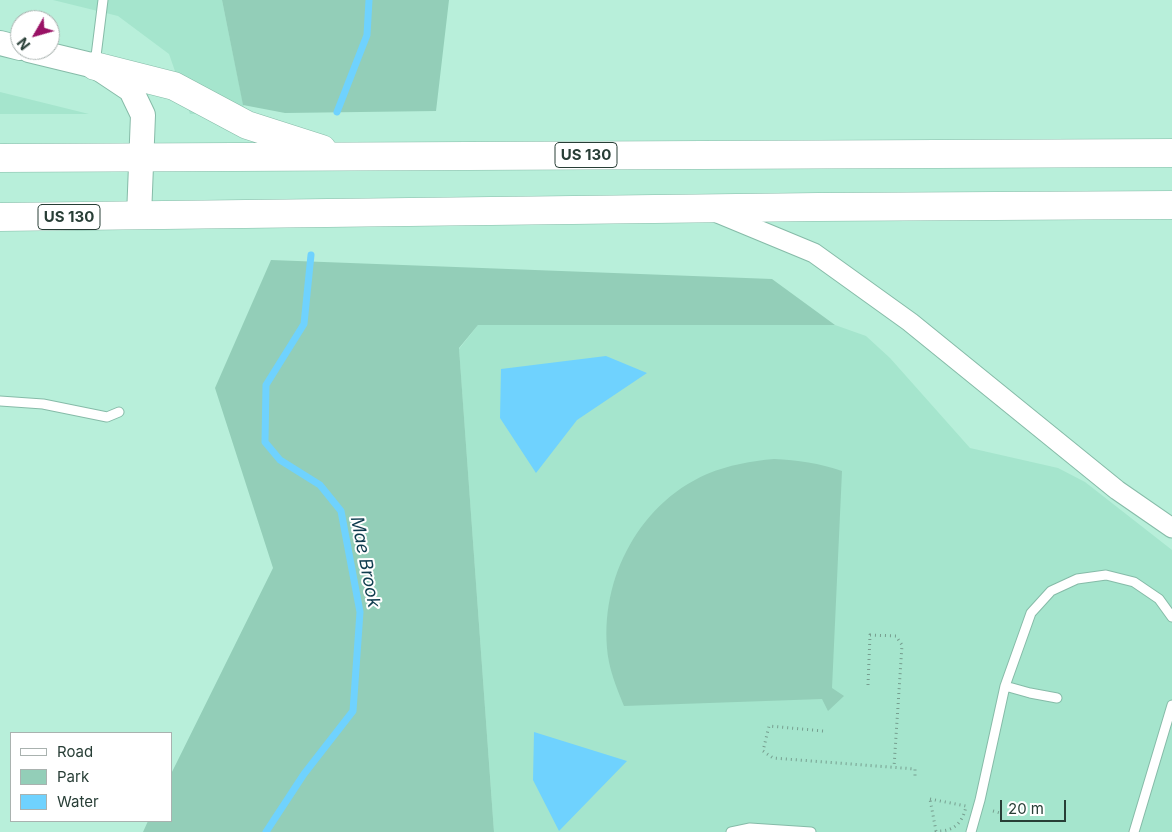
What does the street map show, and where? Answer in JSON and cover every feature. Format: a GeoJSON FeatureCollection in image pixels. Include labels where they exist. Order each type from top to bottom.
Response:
{"type":"FeatureCollection","features":[{"type":"Feature","properties":{"kind":"highway"},"geometry":{"type":"LineString","coordinates":[[95,66],[174,86],[246,125],[345,156]]}},
{"type":"Feature","properties":{"kind":"highway","name":"US 130"},"geometry":{"type":"LineString","coordinates":[[0,158],[1172,153]]}},
{"type":"Feature","properties":{"kind":"highway","name":"US 130"},"geometry":{"type":"LineString","coordinates":[[0,217],[707,208],[1172,205]]}},
{"type":"Feature","properties":{"kind":"street"},"geometry":{"type":"LineString","coordinates":[[60,58],[95,66],[131,90],[143,115],[139,216]]}},
{"type":"Feature","properties":{"kind":"street"},"geometry":{"type":"LineString","coordinates":[[707,208],[814,253],[910,322],[1117,490],[1172,528]]}},
{"type":"Feature","properties":{"kind":"lane"},"geometry":{"type":"LineString","coordinates":[[95,66],[103,0]]}},
{"type":"Feature","properties":{"kind":"lane"},"geometry":{"type":"LineString","coordinates":[[0,401],[43,404],[107,417],[119,412]]}},
{"type":"Feature","properties":{"kind":"lane"},"geometry":{"type":"LineString","coordinates":[[971,832],[980,800],[1005,686],[1031,613],[1051,591],[1077,578],[1106,575],[1134,582],[1159,599],[1172,617]]}},
{"type":"Feature","properties":{"kind":"lane"},"geometry":{"type":"LineString","coordinates":[[1005,686],[1057,698]]}},
{"type":"Feature","properties":{"kind":"lane"},"geometry":{"type":"LineString","coordinates":[[1134,832],[1172,705]]}},
{"type":"Feature","properties":{"kind":"lane"},"geometry":{"type":"LineString","coordinates":[[732,832],[750,828],[811,832]]}},
{"type":"Feature","properties":{"kind":"path"},"geometry":{"type":"LineString","coordinates":[[868,685],[870,634],[896,636],[902,645],[894,768]]}},
{"type":"Feature","properties":{"kind":"path"},"geometry":{"type":"LineString","coordinates":[[823,731],[769,726],[763,751],[773,758],[915,769],[915,777]]}},
{"type":"Feature","properties":{"kind":"path"},"geometry":{"type":"LineString","coordinates":[[930,799],[966,806],[965,814],[956,826],[943,831],[936,831],[930,799]]}},
{"type":"Feature","properties":{"kind":"path"},"geometry":{"type":"LineString","coordinates":[[993,811],[1000,813]]}},
{"type":"Feature","properties":{"kind":"shaded area"},"geometry":{"type":"Polygon","coordinates":[[[53,0],[222,0],[245,113],[190,114],[169,54],[118,16],[53,0]]]}},
{"type":"Feature","properties":{"kind":"shaded area"},"geometry":{"type":"Polygon","coordinates":[[[0,92],[89,114],[0,114],[0,92]]]}},
{"type":"Feature","properties":{"kind":"shaded area"},"geometry":{"type":"Polygon","coordinates":[[[478,325],[835,325],[866,336],[890,358],[970,448],[1058,468],[1085,482],[1172,550],[1172,832],[494,832],[459,349],[478,325]]]}},
{"type":"Feature","properties":{"kind":"green space"},"geometry":{"type":"Polygon","coordinates":[[[222,0],[449,0],[436,111],[285,113],[243,105],[222,0]]]}},
{"type":"Feature","properties":{"kind":"green space"},"geometry":{"type":"Polygon","coordinates":[[[271,260],[772,279],[835,325],[478,325],[459,348],[494,832],[143,832],[148,822],[172,822],[172,772],[273,568],[215,388],[271,260]]]}},
{"type":"Feature","properties":{"kind":"green space"},"geometry":{"type":"Polygon","coordinates":[[[774,459],[808,462],[842,471],[832,688],[844,696],[828,711],[822,699],[624,706],[610,668],[607,633],[609,605],[616,577],[626,551],[641,527],[660,506],[682,488],[707,474],[724,468],[748,462],[774,459]]]}},
{"type":"Feature","properties":{"kind":"water"},"geometry":{"type":"Polygon","coordinates":[[[606,356],[647,373],[577,420],[536,473],[500,418],[501,369],[606,356]]]}},
{"type":"Feature","properties":{"kind":"water"},"geometry":{"type":"Polygon","coordinates":[[[534,732],[627,761],[559,831],[533,780],[534,732]]]}},
{"type":"Feature","properties":{"kind":"waterway","name":"Mae Brook"},"geometry":{"type":"LineString","coordinates":[[337,112],[367,35],[369,0]]}},
{"type":"Feature","properties":{"kind":"waterway","name":"Mae Brook"},"geometry":{"type":"LineString","coordinates":[[266,832],[304,774],[353,711],[360,612],[341,511],[320,485],[280,460],[265,442],[266,385],[304,324],[311,255]]}}]}
